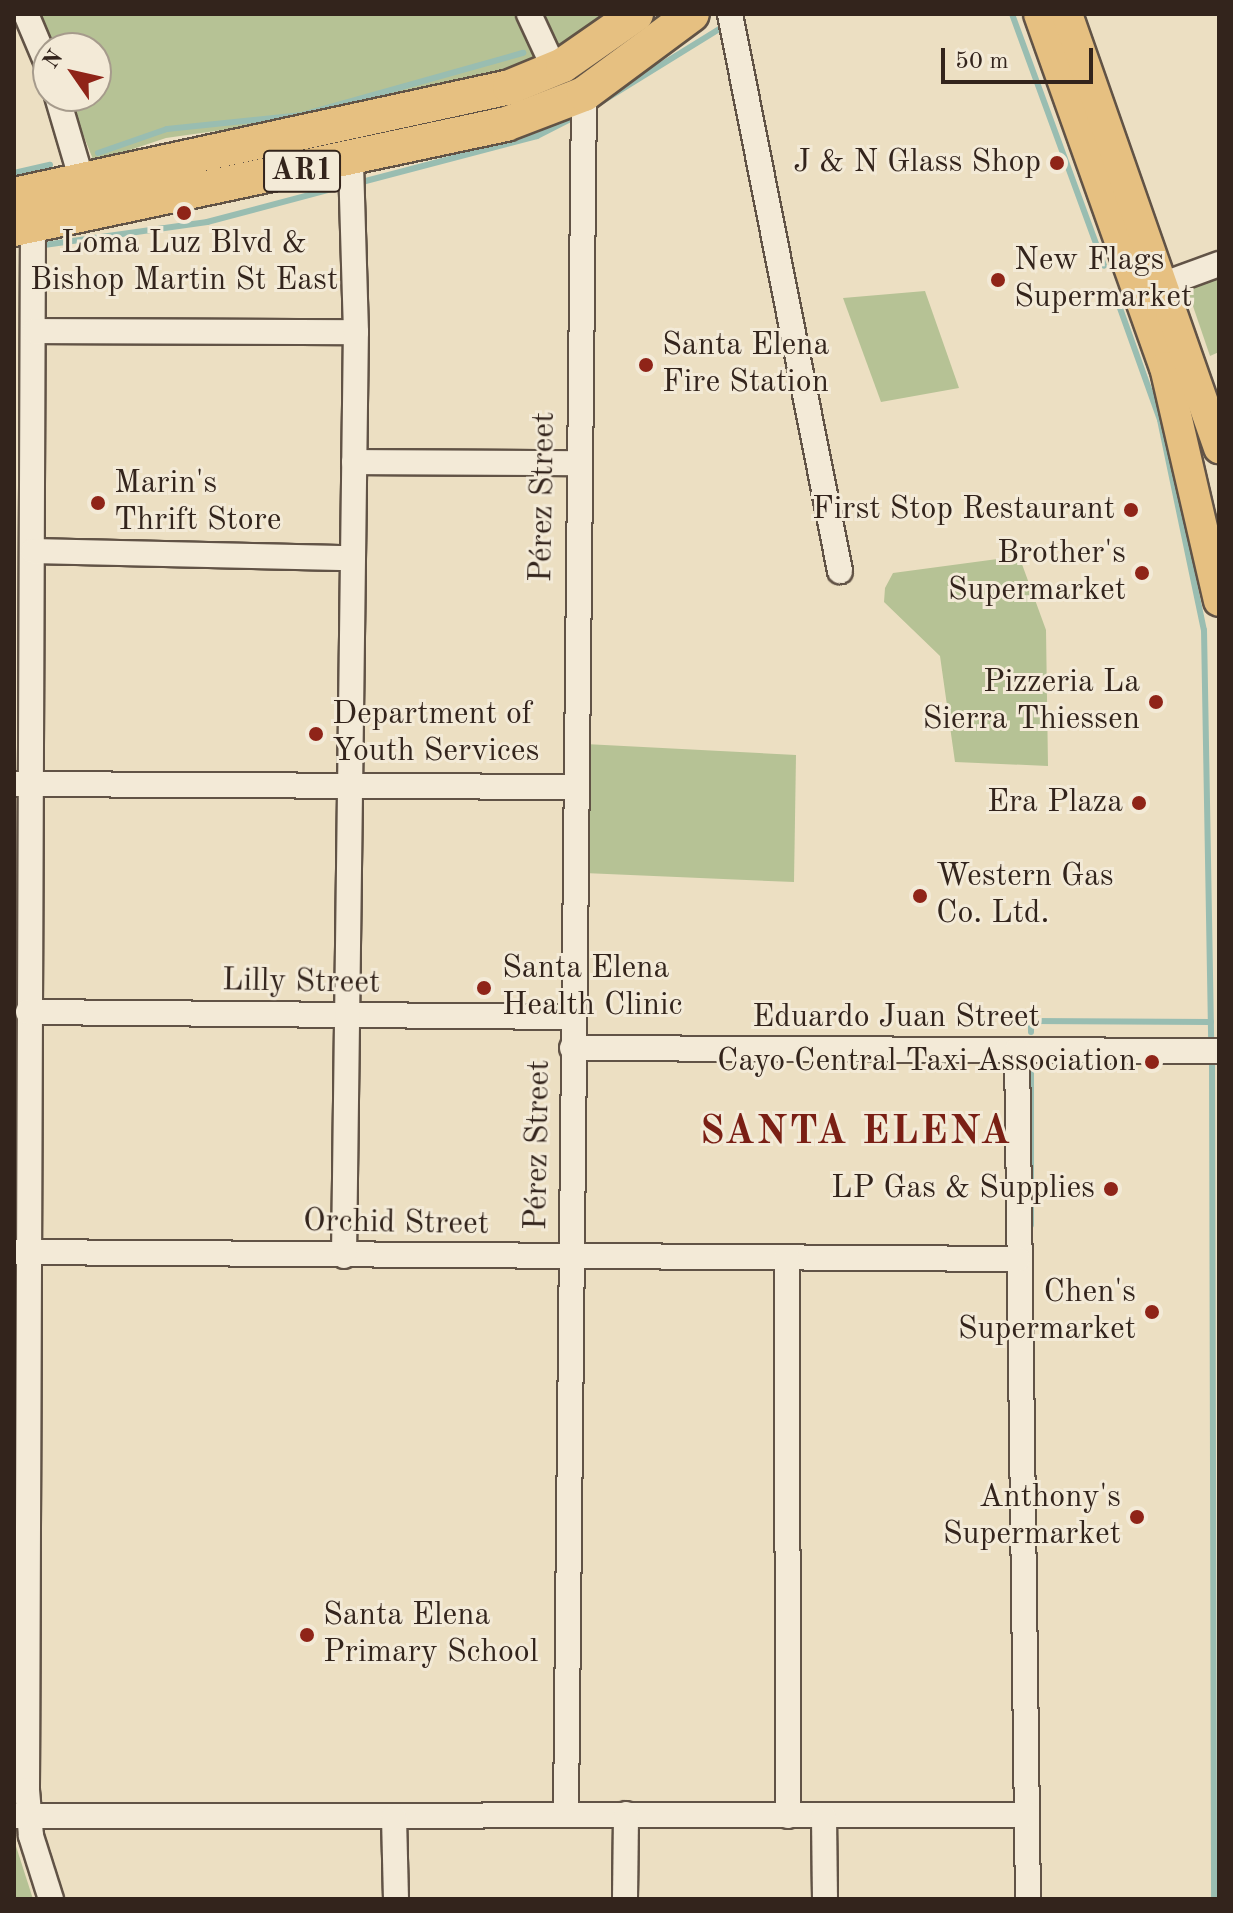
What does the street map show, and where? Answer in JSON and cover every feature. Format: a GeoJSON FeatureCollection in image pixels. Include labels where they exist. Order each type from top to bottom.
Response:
{"type":"FeatureCollection","features":[{"type":"Feature","properties":{"kind":"highway","name":"AR1"},"geometry":{"type":"LineString","coordinates":[[14,195],[464,100],[555,70],[636,14]]}},
{"type":"Feature","properties":{"kind":"highway","name":"AR1"},"geometry":{"type":"LineString","coordinates":[[23,227],[351,161],[506,124],[584,94],[692,14]]}},
{"type":"Feature","properties":{"kind":"main road"},"geometry":{"type":"LineString","coordinates":[[1039,14],[1182,426],[1219,601]]}},
{"type":"Feature","properties":{"kind":"main road"},"geometry":{"type":"LineString","coordinates":[[1067,14],[1167,283],[1219,448]]}},
{"type":"Feature","properties":{"kind":"street"},"geometry":{"type":"LineString","coordinates":[[529,14],[555,70]]}},
{"type":"Feature","properties":{"kind":"street"},"geometry":{"type":"LineString","coordinates":[[730,14],[840,571]]}},
{"type":"Feature","properties":{"kind":"street","name":"Pérez Street"},"geometry":{"type":"LineString","coordinates":[[566,1813],[575,463],[584,94]]}},
{"type":"Feature","properties":{"kind":"street"},"geometry":{"type":"LineString","coordinates":[[62,112],[82,181]]}},
{"type":"Feature","properties":{"kind":"street"},"geometry":{"type":"LineString","coordinates":[[344,1256],[351,786],[350,558],[356,332],[351,161]]}},
{"type":"Feature","properties":{"kind":"street"},"geometry":{"type":"LineString","coordinates":[[23,227],[34,331],[33,551],[22,783],[28,1012],[20,1252],[21,1817],[51,1899]]}},
{"type":"Feature","properties":{"kind":"street"},"geometry":{"type":"LineString","coordinates":[[1138,294],[1219,264]]}},
{"type":"Feature","properties":{"kind":"street"},"geometry":{"type":"LineString","coordinates":[[34,331],[356,332]]}},
{"type":"Feature","properties":{"kind":"street"},"geometry":{"type":"LineString","coordinates":[[354,462],[575,463]]}},
{"type":"Feature","properties":{"kind":"street"},"geometry":{"type":"LineString","coordinates":[[33,551],[350,558]]}},
{"type":"Feature","properties":{"kind":"street"},"geometry":{"type":"LineString","coordinates":[[22,783],[573,787]]}},
{"type":"Feature","properties":{"kind":"street","name":"Lilly Street"},"geometry":{"type":"LineString","coordinates":[[28,1012],[573,1017]]}},
{"type":"Feature","properties":{"kind":"street","name":"Eduardo Juan Street"},"geometry":{"type":"LineString","coordinates":[[572,1048],[1219,1051]]}},
{"type":"Feature","properties":{"kind":"street"},"geometry":{"type":"LineString","coordinates":[[1017,1050],[1028,1899]]}},
{"type":"Feature","properties":{"kind":"street","name":"Orchid Street"},"geometry":{"type":"LineString","coordinates":[[20,1252],[1018,1259]]}},
{"type":"Feature","properties":{"kind":"street"},"geometry":{"type":"LineString","coordinates":[[787,1257],[788,1816]]}},
{"type":"Feature","properties":{"kind":"street"},"geometry":{"type":"LineString","coordinates":[[21,1817],[394,1817],[566,1813],[824,1817],[1026,1815]]}},
{"type":"Feature","properties":{"kind":"street"},"geometry":{"type":"LineString","coordinates":[[625,1899],[626,1814]]}},
{"type":"Feature","properties":{"kind":"street"},"geometry":{"type":"LineString","coordinates":[[394,1817],[396,1899]]}},
{"type":"Feature","properties":{"kind":"street"},"geometry":{"type":"LineString","coordinates":[[824,1817],[825,1899]]}},
{"type":"Feature","properties":{"kind":"green space"},"geometry":{"type":"Polygon","coordinates":[[[36,14],[609,14],[547,54],[501,72],[286,121],[166,138],[94,162],[74,112],[112,112],[112,32],[43,32],[36,14]]]}},
{"type":"Feature","properties":{"kind":"green space"},"geometry":{"type":"Polygon","coordinates":[[[1219,261],[1219,352],[1210,356],[1181,271],[1219,261]]]}},
{"type":"Feature","properties":{"kind":"green space"},"geometry":{"type":"Polygon","coordinates":[[[925,291],[959,388],[881,402],[843,298],[925,291]]]}},
{"type":"Feature","properties":{"kind":"green space"},"geometry":{"type":"Polygon","coordinates":[[[1019,556],[1046,630],[1048,766],[955,762],[940,656],[884,602],[885,588],[893,573],[1019,556]]]}},
{"type":"Feature","properties":{"kind":"green space"},"geometry":{"type":"Polygon","coordinates":[[[585,744],[796,755],[794,882],[584,873],[585,744]]]}},
{"type":"Feature","properties":{"kind":"green space"},"geometry":{"type":"Polygon","coordinates":[[[14,1840],[33,1899],[14,1899],[14,1840]]]}},
{"type":"Feature","properties":{"kind":"waterway"},"geometry":{"type":"LineString","coordinates":[[1012,14],[1104,266]]}},
{"type":"Feature","properties":{"kind":"waterway"},"geometry":{"type":"LineString","coordinates":[[593,107],[726,25]]}},
{"type":"Feature","properties":{"kind":"waterway"},"geometry":{"type":"LineString","coordinates":[[98,153],[167,129],[302,115],[523,53]]}},
{"type":"Feature","properties":{"kind":"waterway"},"geometry":{"type":"LineString","coordinates":[[358,183],[537,136],[576,116]]}},
{"type":"Feature","properties":{"kind":"waterway"},"geometry":{"type":"LineString","coordinates":[[14,173],[50,165]]}},
{"type":"Feature","properties":{"kind":"waterway"},"geometry":{"type":"LineString","coordinates":[[37,246],[207,222],[347,185]]}},
{"type":"Feature","properties":{"kind":"waterway"},"geometry":{"type":"LineString","coordinates":[[1116,297],[1160,420],[1204,630],[1211,1045]]}},
{"type":"Feature","properties":{"kind":"waterway"},"geometry":{"type":"LineString","coordinates":[[1031,1032],[1031,1021],[1211,1022]]}},
{"type":"Feature","properties":{"kind":"waterway"},"geometry":{"type":"LineString","coordinates":[[1212,1056],[1214,1899]]}},
{"type":"Feature","properties":{"kind":"waterway"},"geometry":{"type":"LineString","coordinates":[[1031,1069],[1031,1225]]}},
{"type":"Feature","properties":{"kind":"place","name":"J & N Glass Shop"},"geometry":{"type":"Point","coordinates":[1057,163]}},
{"type":"Feature","properties":{"kind":"place","name":"Loma Luz Blvd & Bishop Martin St East"},"geometry":{"type":"Point","coordinates":[184,213]}},
{"type":"Feature","properties":{"kind":"place","name":"New Flags Supermarket"},"geometry":{"type":"Point","coordinates":[998,280]}},
{"type":"Feature","properties":{"kind":"place","name":"Santa Elena Fire Station"},"geometry":{"type":"Point","coordinates":[646,365]}},
{"type":"Feature","properties":{"kind":"place","name":"Marin's Thrift Store"},"geometry":{"type":"Point","coordinates":[98,503]}},
{"type":"Feature","properties":{"kind":"place","name":"First Stop Restaurant"},"geometry":{"type":"Point","coordinates":[1131,510]}},
{"type":"Feature","properties":{"kind":"place","name":"Brother's Supermarket"},"geometry":{"type":"Point","coordinates":[1142,573]}},
{"type":"Feature","properties":{"kind":"place","name":"Pizzeria La Sierra Thiessen"},"geometry":{"type":"Point","coordinates":[1156,702]}},
{"type":"Feature","properties":{"kind":"place","name":"Department of Youth Services"},"geometry":{"type":"Point","coordinates":[316,734]}},
{"type":"Feature","properties":{"kind":"place","name":"Era Plaza"},"geometry":{"type":"Point","coordinates":[1139,803]}},
{"type":"Feature","properties":{"kind":"place","name":"Western Gas Co. Ltd."},"geometry":{"type":"Point","coordinates":[920,896]}},
{"type":"Feature","properties":{"kind":"place","name":"Santa Elena Health Clinic"},"geometry":{"type":"Point","coordinates":[484,988]}},
{"type":"Feature","properties":{"kind":"place","name":"Cayo Central Taxi Association"},"geometry":{"type":"Point","coordinates":[1152,1062]}},
{"type":"Feature","properties":{"kind":"place","name":"LP Gas & Supplies"},"geometry":{"type":"Point","coordinates":[1111,1189]}},
{"type":"Feature","properties":{"kind":"place","name":"Chen's Supermarket"},"geometry":{"type":"Point","coordinates":[1152,1312]}},
{"type":"Feature","properties":{"kind":"place","name":"Anthony's Supermarket"},"geometry":{"type":"Point","coordinates":[1137,1517]}},
{"type":"Feature","properties":{"kind":"place","name":"Santa Elena Primary School"},"geometry":{"type":"Point","coordinates":[307,1635]}},
{"type":"Feature","properties":{"kind":"district","name":"SANTA ELENA"},"geometry":{"type":"Point","coordinates":[856,1133]}}]}
